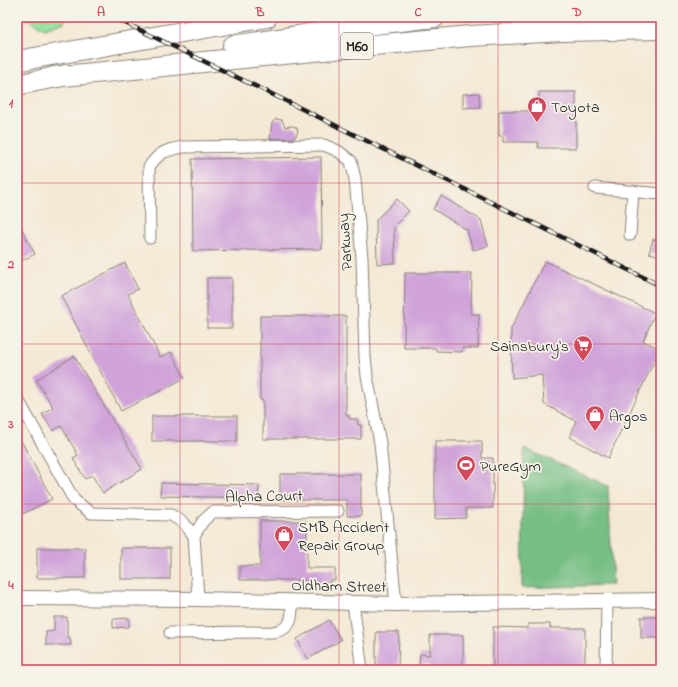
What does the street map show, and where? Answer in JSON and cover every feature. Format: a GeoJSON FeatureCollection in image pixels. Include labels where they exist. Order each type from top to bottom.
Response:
{"type":"FeatureCollection","features":[{"type":"Feature","properties":{"kind":"highway"},"geometry":{"type":"LineString","coordinates":[[169,33],[221,17]]}},
{"type":"Feature","properties":{"kind":"highway"},"geometry":{"type":"LineString","coordinates":[[17,61],[169,33],[267,17]]}},
{"type":"Feature","properties":{"kind":"highway","name":"M60"},"geometry":{"type":"LineString","coordinates":[[17,84],[220,48],[374,24],[435,17]]}},
{"type":"Feature","properties":{"kind":"highway","name":"M60"},"geometry":{"type":"LineString","coordinates":[[54,77],[470,36],[563,31],[661,30]]}},
{"type":"Feature","properties":{"kind":"street","name":"Parkway"},"geometry":{"type":"LineString","coordinates":[[150,238],[150,167],[155,159],[166,150],[183,147],[324,145],[338,151],[352,161],[362,258],[365,357],[367,376],[380,443],[396,604]]}},
{"type":"Feature","properties":{"kind":"street"},"geometry":{"type":"LineString","coordinates":[[595,188],[661,194]]}},
{"type":"Feature","properties":{"kind":"street"},"geometry":{"type":"LineString","coordinates":[[630,235],[633,191]]}},
{"type":"Feature","properties":{"kind":"street"},"geometry":{"type":"LineString","coordinates":[[17,398],[74,500],[91,513],[171,515],[184,523],[194,536],[198,599]]}},
{"type":"Feature","properties":{"kind":"street","name":"Alpha Court"},"geometry":{"type":"LineString","coordinates":[[194,536],[203,521],[213,512],[338,511]]}},
{"type":"Feature","properties":{"kind":"street","name":"Oldham Street"},"geometry":{"type":"LineString","coordinates":[[17,598],[198,599],[396,604],[661,600]]}},
{"type":"Feature","properties":{"kind":"street"},"geometry":{"type":"LineString","coordinates":[[606,670],[607,600]]}},
{"type":"Feature","properties":{"kind":"street"},"geometry":{"type":"LineString","coordinates":[[170,633],[282,631],[289,625],[292,618],[292,601]]}},
{"type":"Feature","properties":{"kind":"street"},"geometry":{"type":"LineString","coordinates":[[353,603],[362,670]]}},
{"type":"Feature","properties":{"kind":"green space"},"geometry":{"type":"Polygon","coordinates":[[[23,17],[65,17],[64,22],[45,29],[23,17]]]}},
{"type":"Feature","properties":{"kind":"green space"},"geometry":{"type":"Polygon","coordinates":[[[524,448],[608,486],[613,585],[522,588],[524,448]]]}},
{"type":"Feature","properties":{"kind":"building","name":"Toyota"},"geometry":{"type":"Polygon","coordinates":[[[539,92],[576,92],[576,148],[538,148],[538,142],[503,142],[503,136],[499,136],[499,111],[539,111],[539,92]]]}},
{"type":"Feature","properties":{"kind":"building"},"geometry":{"type":"Polygon","coordinates":[[[479,93],[480,107],[463,108],[463,94],[479,93]]]}},
{"type":"Feature","properties":{"kind":"building"},"geometry":{"type":"Polygon","coordinates":[[[276,119],[282,120],[285,127],[296,127],[298,131],[296,136],[293,138],[270,139],[272,123],[276,119]]]}},
{"type":"Feature","properties":{"kind":"building"},"geometry":{"type":"Polygon","coordinates":[[[321,157],[322,249],[193,251],[192,159],[321,157]]]}},
{"type":"Feature","properties":{"kind":"building"},"geometry":{"type":"Polygon","coordinates":[[[441,196],[481,220],[488,246],[473,250],[467,230],[433,209],[441,196]]]}},
{"type":"Feature","properties":{"kind":"building"},"geometry":{"type":"Polygon","coordinates":[[[397,199],[409,211],[394,226],[395,263],[377,264],[376,220],[397,199]]]}},
{"type":"Feature","properties":{"kind":"building"},"geometry":{"type":"Polygon","coordinates":[[[17,220],[35,254],[17,263],[17,220]]]}},
{"type":"Feature","properties":{"kind":"building"},"geometry":{"type":"Polygon","coordinates":[[[653,239],[661,241],[661,256],[649,253],[653,239]]]}},
{"type":"Feature","properties":{"kind":"building","name":"Sainsbury's"},"geometry":{"type":"Polygon","coordinates":[[[545,261],[655,313],[643,341],[660,349],[608,458],[570,437],[576,421],[544,404],[542,375],[512,378],[511,329],[545,261]]]}},
{"type":"Feature","properties":{"kind":"building"},"geometry":{"type":"Polygon","coordinates":[[[125,263],[138,289],[128,294],[160,357],[171,352],[185,378],[121,411],[61,296],[125,263]]]}},
{"type":"Feature","properties":{"kind":"building"},"geometry":{"type":"Polygon","coordinates":[[[405,273],[472,273],[471,314],[479,314],[478,348],[462,348],[462,352],[436,351],[436,348],[404,348],[405,273]]]}},
{"type":"Feature","properties":{"kind":"building"},"geometry":{"type":"Polygon","coordinates":[[[207,278],[232,278],[232,328],[207,328],[207,278]]]}},
{"type":"Feature","properties":{"kind":"building"},"geometry":{"type":"Polygon","coordinates":[[[260,316],[346,316],[346,415],[349,415],[349,419],[357,419],[358,425],[361,425],[361,439],[263,439],[263,400],[260,400],[260,316]]]}},
{"type":"Feature","properties":{"kind":"building"},"geometry":{"type":"Polygon","coordinates":[[[74,356],[142,469],[103,493],[92,475],[85,479],[73,458],[78,455],[61,426],[53,431],[42,414],[53,407],[36,380],[74,356]]]}},
{"type":"Feature","properties":{"kind":"building"},"geometry":{"type":"Polygon","coordinates":[[[152,416],[237,416],[237,441],[152,441],[152,416]]]}},
{"type":"Feature","properties":{"kind":"building"},"geometry":{"type":"Polygon","coordinates":[[[17,433],[52,499],[17,517],[17,433]]]}},
{"type":"Feature","properties":{"kind":"building"},"geometry":{"type":"Polygon","coordinates":[[[435,441],[482,441],[482,458],[493,458],[493,508],[466,508],[466,518],[435,519],[435,441]]]}},
{"type":"Feature","properties":{"kind":"building"},"geometry":{"type":"Polygon","coordinates":[[[280,474],[361,474],[361,516],[347,516],[347,500],[280,500],[280,474]]]}},
{"type":"Feature","properties":{"kind":"building"},"geometry":{"type":"Polygon","coordinates":[[[161,483],[259,485],[258,498],[160,496],[161,483]]]}},
{"type":"Feature","properties":{"kind":"building"},"geometry":{"type":"Polygon","coordinates":[[[260,521],[307,521],[307,568],[335,568],[335,580],[330,580],[330,583],[315,583],[315,580],[240,580],[240,566],[260,566],[260,521]]]}},
{"type":"Feature","properties":{"kind":"building"},"geometry":{"type":"Polygon","coordinates":[[[37,548],[85,548],[85,578],[37,578],[37,548]]]}},
{"type":"Feature","properties":{"kind":"building"},"geometry":{"type":"Polygon","coordinates":[[[121,548],[170,548],[170,579],[121,579],[121,548]]]}},
{"type":"Feature","properties":{"kind":"building"},"geometry":{"type":"Polygon","coordinates":[[[54,617],[67,617],[67,637],[70,637],[71,645],[46,645],[46,632],[54,631],[54,617]]]}},
{"type":"Feature","properties":{"kind":"building"},"geometry":{"type":"Polygon","coordinates":[[[641,617],[661,617],[661,638],[641,638],[641,617]]]}},
{"type":"Feature","properties":{"kind":"building"},"geometry":{"type":"Polygon","coordinates":[[[129,618],[129,627],[113,628],[113,619],[129,618]]]}},
{"type":"Feature","properties":{"kind":"building"},"geometry":{"type":"Polygon","coordinates":[[[329,620],[341,640],[308,659],[297,639],[329,620]]]}},
{"type":"Feature","properties":{"kind":"building"},"geometry":{"type":"Polygon","coordinates":[[[528,624],[550,624],[550,628],[585,628],[585,670],[493,670],[493,627],[528,628],[528,624]]]}},
{"type":"Feature","properties":{"kind":"building"},"geometry":{"type":"Polygon","coordinates":[[[376,632],[399,632],[398,670],[376,670],[376,632]]]}},
{"type":"Feature","properties":{"kind":"building"},"geometry":{"type":"Polygon","coordinates":[[[430,635],[463,635],[463,670],[430,670],[430,665],[419,664],[420,654],[430,655],[430,635]]]}},
{"type":"Feature","properties":{"kind":"railway"},"geometry":{"type":"LineString","coordinates":[[113,17],[661,286]]}},
{"type":"Feature","properties":{"kind":"place","name":"Toyota"},"geometry":{"type":"Point","coordinates":[537,123]}},
{"type":"Feature","properties":{"kind":"place","name":"Sainsbury's"},"geometry":{"type":"Point","coordinates":[583,362]}},
{"type":"Feature","properties":{"kind":"place","name":"Argos"},"geometry":{"type":"Point","coordinates":[595,432]}},
{"type":"Feature","properties":{"kind":"place","name":"PureGym"},"geometry":{"type":"Point","coordinates":[466,482]}},
{"type":"Feature","properties":{"kind":"place","name":"SMB Accident Repair Group"},"geometry":{"type":"Point","coordinates":[284,552]}}]}
